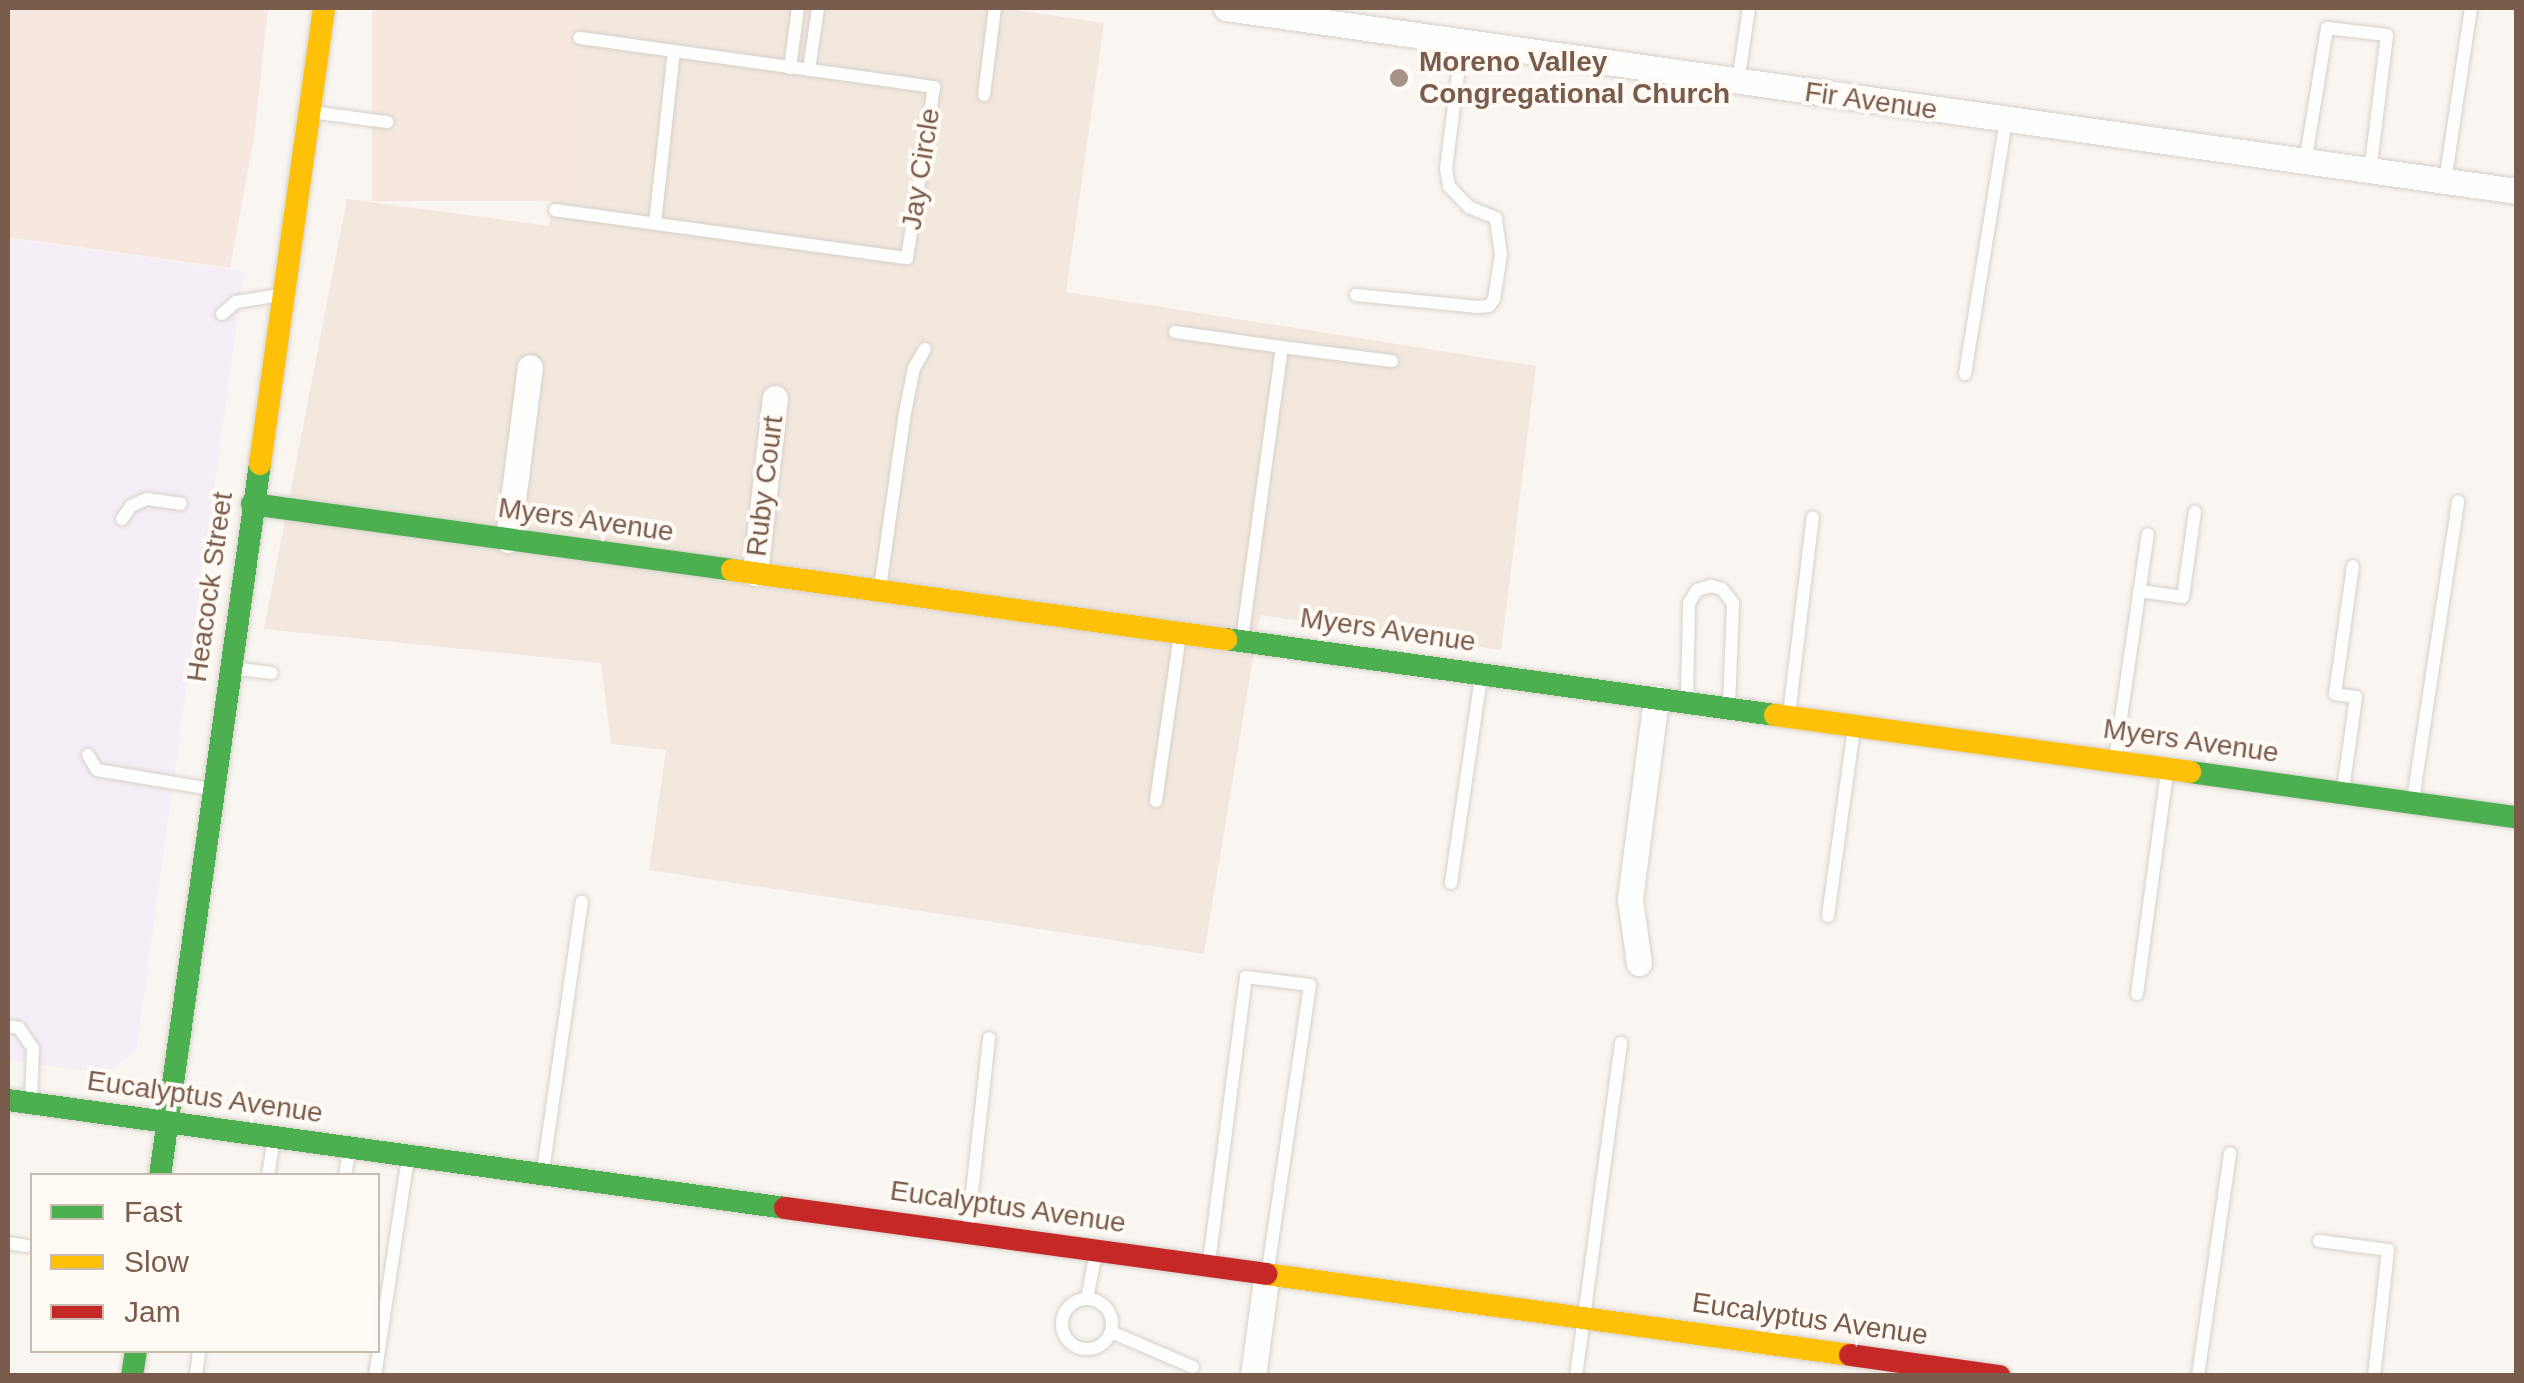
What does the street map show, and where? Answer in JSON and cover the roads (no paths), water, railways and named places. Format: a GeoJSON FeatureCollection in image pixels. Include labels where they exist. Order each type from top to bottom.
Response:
{"type":"FeatureCollection","features":[{"type":"Feature","properties":{"kind":"street","name":"Heacock Street"},"geometry":{"type":"LineString","coordinates":[[160,1173],[324,8]]}},
{"type":"Feature","properties":{"kind":"street","name":"Fir Avenue"},"geometry":{"type":"LineString","coordinates":[[1226,8],[2516,191]]}},
{"type":"Feature","properties":{"kind":"street"},"geometry":{"type":"LineString","coordinates":[[508,540],[530,367]]}},
{"type":"Feature","properties":{"kind":"street","name":"Ruby Court"},"geometry":{"type":"LineString","coordinates":[[755,573],[775,398]]}},
{"type":"Feature","properties":{"kind":"street","name":"Myers Avenue"},"geometry":{"type":"LineString","coordinates":[[252,504],[2516,817]]}},
{"type":"Feature","properties":{"kind":"street"},"geometry":{"type":"LineString","coordinates":[[1639,963],[1630,899],[1656,698]]}},
{"type":"Feature","properties":{"kind":"street","name":"Eucalyptus Avenue"},"geometry":{"type":"LineString","coordinates":[[19,1102],[1584,1317],[1890,1368],[2000,1376]]}},
{"type":"Feature","properties":{"kind":"street"},"geometry":{"type":"LineString","coordinates":[[1253,1376],[1267,1272]]}},
{"type":"Feature","properties":{"kind":"lane"},"geometry":{"type":"LineString","coordinates":[[790,68],[798,8]]}},
{"type":"Feature","properties":{"kind":"lane"},"geometry":{"type":"LineString","coordinates":[[809,70],[818,8]]}},
{"type":"Feature","properties":{"kind":"lane"},"geometry":{"type":"LineString","coordinates":[[984,96],[995,8]]}},
{"type":"Feature","properties":{"kind":"lane"},"geometry":{"type":"LineString","coordinates":[[1738,82],[1749,8]]}},
{"type":"Feature","properties":{"kind":"lane"},"geometry":{"type":"LineString","coordinates":[[2445,182],[2471,8]]}},
{"type":"Feature","properties":{"kind":"lane"},"geometry":{"type":"LineString","coordinates":[[2305,164],[2327,28],[2372,33],[2386,35],[2370,172]]}},
{"type":"Feature","properties":{"kind":"lane","name":"Jay Circle"},"geometry":{"type":"LineString","coordinates":[[554,210],[907,258],[934,87],[579,38]]}},
{"type":"Feature","properties":{"kind":"lane"},"geometry":{"type":"LineString","coordinates":[[1356,295],[1478,307],[1489,306],[1494,299],[1500,255],[1496,218],[1469,207],[1449,186],[1446,169],[1462,42]]}},
{"type":"Feature","properties":{"kind":"lane"},"geometry":{"type":"LineString","coordinates":[[654,224],[674,51]]}},
{"type":"Feature","properties":{"kind":"lane"},"geometry":{"type":"LineString","coordinates":[[308,112],[388,122]]}},
{"type":"Feature","properties":{"kind":"lane"},"geometry":{"type":"LineString","coordinates":[[1964,374],[2006,120]]}},
{"type":"Feature","properties":{"kind":"lane"},"geometry":{"type":"LineString","coordinates":[[222,314],[236,302],[282,295]]}},
{"type":"Feature","properties":{"kind":"lane"},"geometry":{"type":"LineString","coordinates":[[1175,332],[1392,361]]}},
{"type":"Feature","properties":{"kind":"lane"},"geometry":{"type":"LineString","coordinates":[[1242,640],[1282,348]]}},
{"type":"Feature","properties":{"kind":"lane"},"geometry":{"type":"LineString","coordinates":[[879,590],[905,414],[914,368],[925,349]]}},
{"type":"Feature","properties":{"kind":"lane"},"geometry":{"type":"LineString","coordinates":[[122,519],[131,506],[147,499],[180,504]]}},
{"type":"Feature","properties":{"kind":"lane"},"geometry":{"type":"LineString","coordinates":[[2412,802],[2458,501]]}},
{"type":"Feature","properties":{"kind":"lane"},"geometry":{"type":"LineString","coordinates":[[2140,591],[2183,597],[2195,512]]}},
{"type":"Feature","properties":{"kind":"lane"},"geometry":{"type":"LineString","coordinates":[[1788,716],[1813,517]]}},
{"type":"Feature","properties":{"kind":"lane"},"geometry":{"type":"LineString","coordinates":[[2115,761],[2148,534]]}},
{"type":"Feature","properties":{"kind":"lane"},"geometry":{"type":"LineString","coordinates":[[2342,792],[2356,697],[2335,694],[2352,566]]}},
{"type":"Feature","properties":{"kind":"lane"},"geometry":{"type":"LineString","coordinates":[[1687,702],[1689,603],[1696,590],[1711,586],[1722,589],[1734,604],[1728,708]]}},
{"type":"Feature","properties":{"kind":"lane"},"geometry":{"type":"LineString","coordinates":[[1156,801],[1180,632]]}},
{"type":"Feature","properties":{"kind":"lane"},"geometry":{"type":"LineString","coordinates":[[230,668],[272,674]]}},
{"type":"Feature","properties":{"kind":"lane"},"geometry":{"type":"LineString","coordinates":[[1451,882],[1482,674]]}},
{"type":"Feature","properties":{"kind":"lane"},"geometry":{"type":"LineString","coordinates":[[1828,916],[1854,725]]}},
{"type":"Feature","properties":{"kind":"lane"},"geometry":{"type":"LineString","coordinates":[[88,755],[97,770],[213,789]]}},
{"type":"Feature","properties":{"kind":"lane"},"geometry":{"type":"LineString","coordinates":[[2137,994],[2167,768]]}},
{"type":"Feature","properties":{"kind":"lane"},"geometry":{"type":"LineString","coordinates":[[543,1174],[582,902]]}},
{"type":"Feature","properties":{"kind":"lane"},"geometry":{"type":"LineString","coordinates":[[1209,1265],[1246,977],[1310,985],[1267,1272]]}},
{"type":"Feature","properties":{"kind":"lane"},"geometry":{"type":"LineString","coordinates":[[8,1026],[20,1028],[33,1049],[19,1102]]}},
{"type":"Feature","properties":{"kind":"lane"},"geometry":{"type":"LineString","coordinates":[[968,1232],[975,1136],[990,1038]]}},
{"type":"Feature","properties":{"kind":"lane"},"geometry":{"type":"LineString","coordinates":[[1576,1376],[1621,1044]]}},
{"type":"Feature","properties":{"kind":"lane"},"geometry":{"type":"LineString","coordinates":[[269,1173],[275,1138]]}},
{"type":"Feature","properties":{"kind":"lane"},"geometry":{"type":"LineString","coordinates":[[345,1173],[349,1148]]}},
{"type":"Feature","properties":{"kind":"lane"},"geometry":{"type":"LineString","coordinates":[[2198,1376],[2230,1153]]}},
{"type":"Feature","properties":{"kind":"lane"},"geometry":{"type":"LineString","coordinates":[[380,1337],[408,1156]]}},
{"type":"Feature","properties":{"kind":"lane"},"geometry":{"type":"LineString","coordinates":[[2319,1241],[2388,1250],[2374,1376]]}},
{"type":"Feature","properties":{"kind":"lane"},"geometry":{"type":"LineString","coordinates":[[8,1243],[27,1246]]}},
{"type":"Feature","properties":{"kind":"lane"},"geometry":{"type":"LineString","coordinates":[[1096,1249],[1087,1299],[1066,1312],[1065,1336],[1077,1347],[1094,1348],[1111,1332]]}},
{"type":"Feature","properties":{"kind":"lane"},"geometry":{"type":"LineString","coordinates":[[1087,1299],[1107,1310],[1111,1332]]}},
{"type":"Feature","properties":{"kind":"lane"},"geometry":{"type":"LineString","coordinates":[[1111,1332],[1194,1368]]}},
{"type":"Feature","properties":{"kind":"place","name":"Moreno Valley Congregational Church"},"geometry":{"type":"Point","coordinates":[1399,78]}}]}
